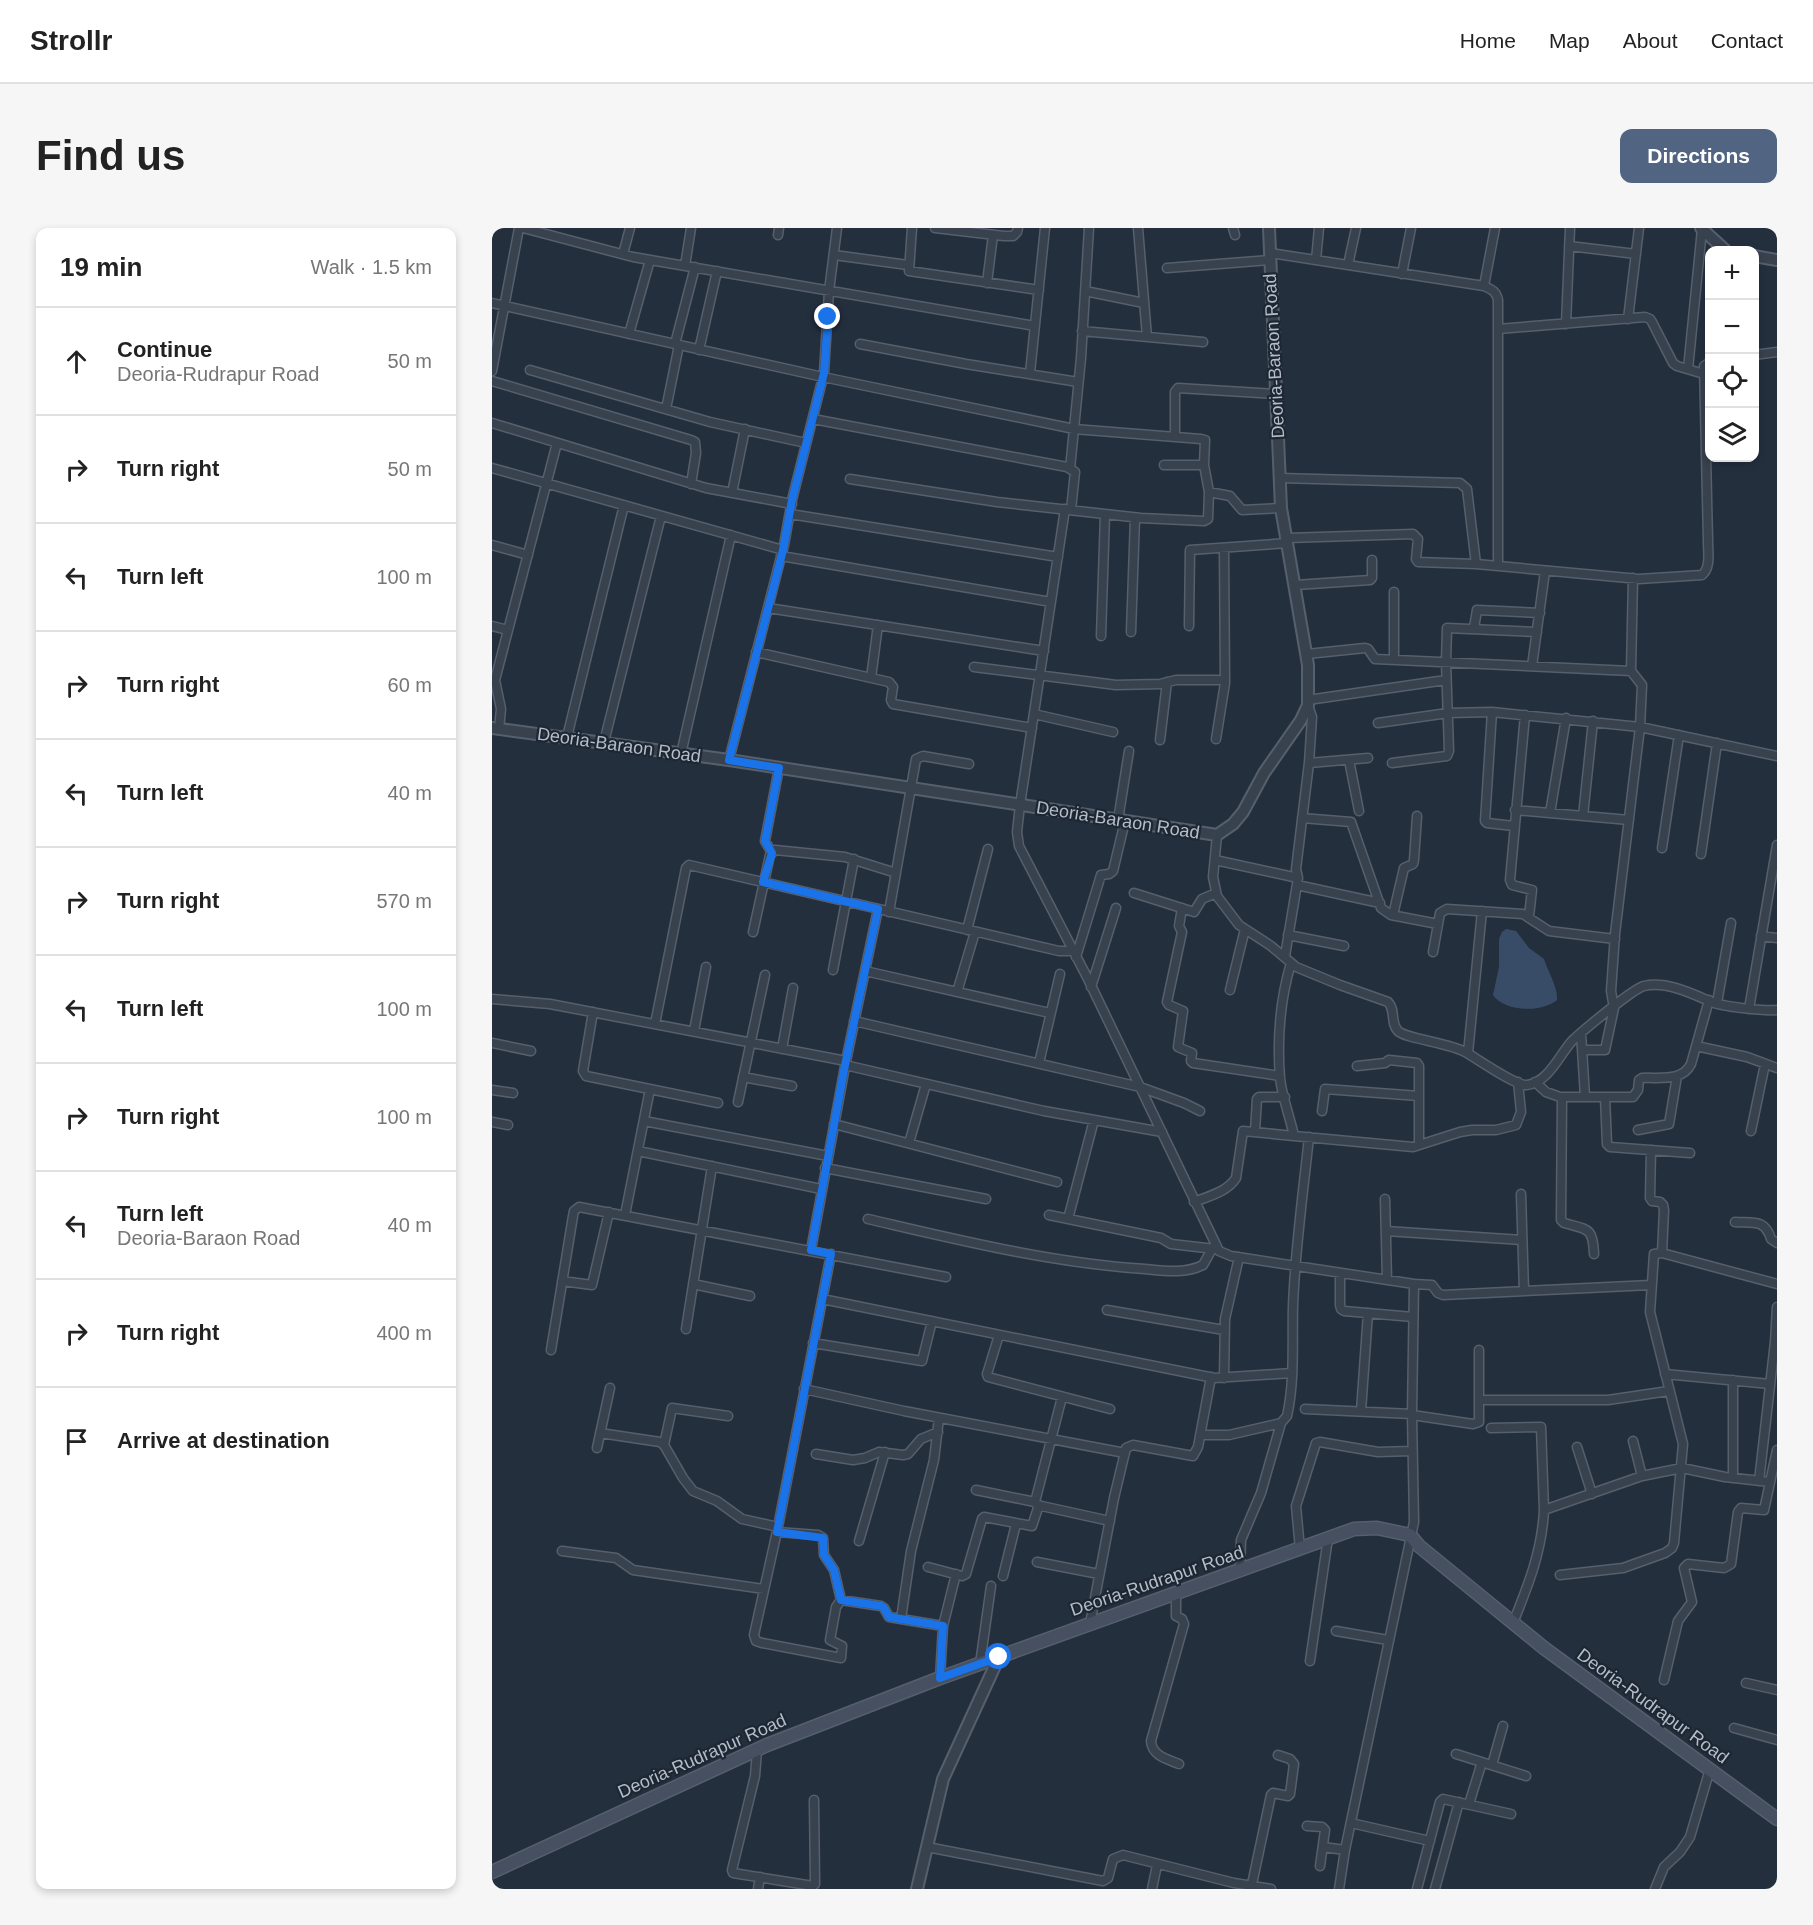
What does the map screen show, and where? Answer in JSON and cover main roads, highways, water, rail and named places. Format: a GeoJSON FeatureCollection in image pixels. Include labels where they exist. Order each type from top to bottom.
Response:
{"type":"FeatureCollection","features":[{"type":"Feature","properties":{"kind":"main road","name":"Deoria-Rudrapur Road"},"geometry":{"type":"LineString","coordinates":[[492,1872],[757,1750],[940,1678],[1354,1528],[1377,1528],[1410,1535],[1419,1546],[1544,1648],[1777,1819]]}},
{"type":"Feature","properties":{"kind":"water"},"geometry":{"type":"Polygon","coordinates":[[[1506,929],[1516,931],[1529,948],[1544,959],[1557,1000],[1542,1007],[1524,1009],[1506,1005],[1493,995],[1499,967],[1499,939],[1506,929]]]}}]}
